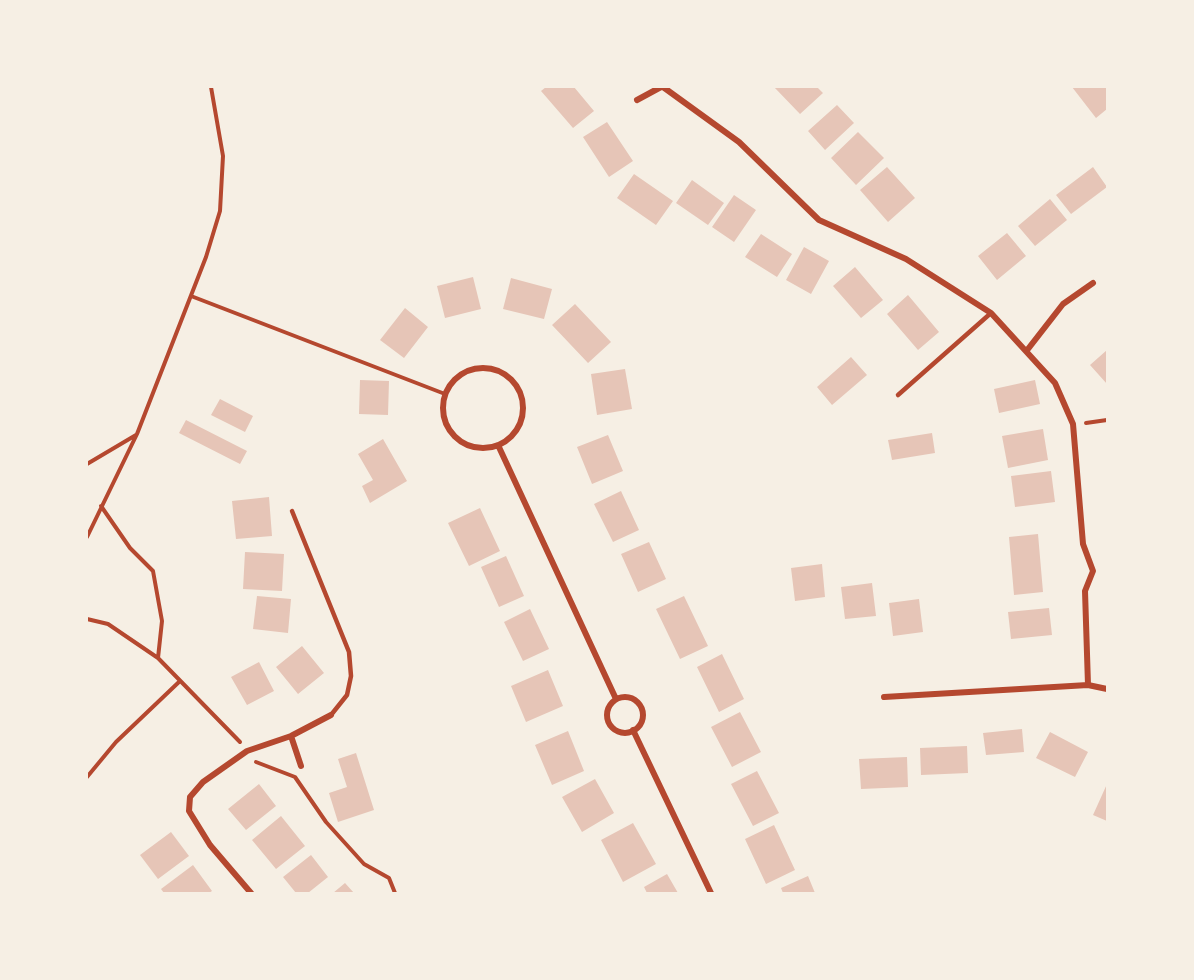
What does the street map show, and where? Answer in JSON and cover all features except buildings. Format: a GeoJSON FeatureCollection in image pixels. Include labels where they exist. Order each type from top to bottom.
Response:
{"type":"FeatureCollection","features":[{"type":"Feature","properties":{"kind":"street"},"geometry":{"type":"LineString","coordinates":[[637,100],[662,87],[739,142],[819,220],[906,259],[991,313],[1028,350],[1055,383],[1073,424],[1083,544],[1093,571],[1085,591],[1088,685]]}},
{"type":"Feature","properties":{"kind":"street"},"geometry":{"type":"LineString","coordinates":[[1028,350],[1063,304],[1093,283]]}},
{"type":"Feature","properties":{"kind":"street"},"geometry":{"type":"LineString","coordinates":[[482,368],[498,370],[511,379],[520,392],[523,408],[520,424],[511,437],[498,446],[483,449],[467,445],[454,437],[444,417],[445,394],[453,380],[466,371],[482,368]]}},
{"type":"Feature","properties":{"kind":"street"},"geometry":{"type":"LineString","coordinates":[[498,446],[616,699]]}},
{"type":"Feature","properties":{"kind":"street"},"geometry":{"type":"LineString","coordinates":[[884,696],[1088,685],[1107,689]]}},
{"type":"Feature","properties":{"kind":"street"},"geometry":{"type":"LineString","coordinates":[[628,698],[639,704],[643,715],[638,727],[622,733],[609,724],[607,712],[616,699],[628,698]]}},
{"type":"Feature","properties":{"kind":"street"},"geometry":{"type":"LineString","coordinates":[[251,893],[210,845],[189,812],[190,797],[203,782],[247,751],[291,736],[331,715]]}},
{"type":"Feature","properties":{"kind":"street"},"geometry":{"type":"LineString","coordinates":[[633,730],[711,893]]}},
{"type":"Feature","properties":{"kind":"street"},"geometry":{"type":"LineString","coordinates":[[291,736],[301,766]]}},
{"type":"Feature","properties":{"kind":"lane"},"geometry":{"type":"LineString","coordinates":[[898,395],[991,313]]}},
{"type":"Feature","properties":{"kind":"lane"},"geometry":{"type":"LineString","coordinates":[[292,511],[349,652],[351,676],[347,695],[331,715]]}},
{"type":"Feature","properties":{"kind":"path"},"geometry":{"type":"LineString","coordinates":[[87,537],[136,435],[220,211],[223,156],[211,87]]}},
{"type":"Feature","properties":{"kind":"path"},"geometry":{"type":"LineString","coordinates":[[190,296],[445,394]]}},
{"type":"Feature","properties":{"kind":"path"},"geometry":{"type":"LineString","coordinates":[[1073,424],[1107,420]]}},
{"type":"Feature","properties":{"kind":"path"},"geometry":{"type":"LineString","coordinates":[[87,464],[136,435]]}},
{"type":"Feature","properties":{"kind":"path"},"geometry":{"type":"LineString","coordinates":[[102,506],[130,548],[153,571],[162,621],[158,658]]}},
{"type":"Feature","properties":{"kind":"path"},"geometry":{"type":"LineString","coordinates":[[87,619],[108,624],[158,658],[225,724],[254,761],[295,777],[326,822],[364,864],[388,878],[395,893]]}},
{"type":"Feature","properties":{"kind":"path"},"geometry":{"type":"LineString","coordinates":[[87,777],[116,742],[180,681]]}}]}
